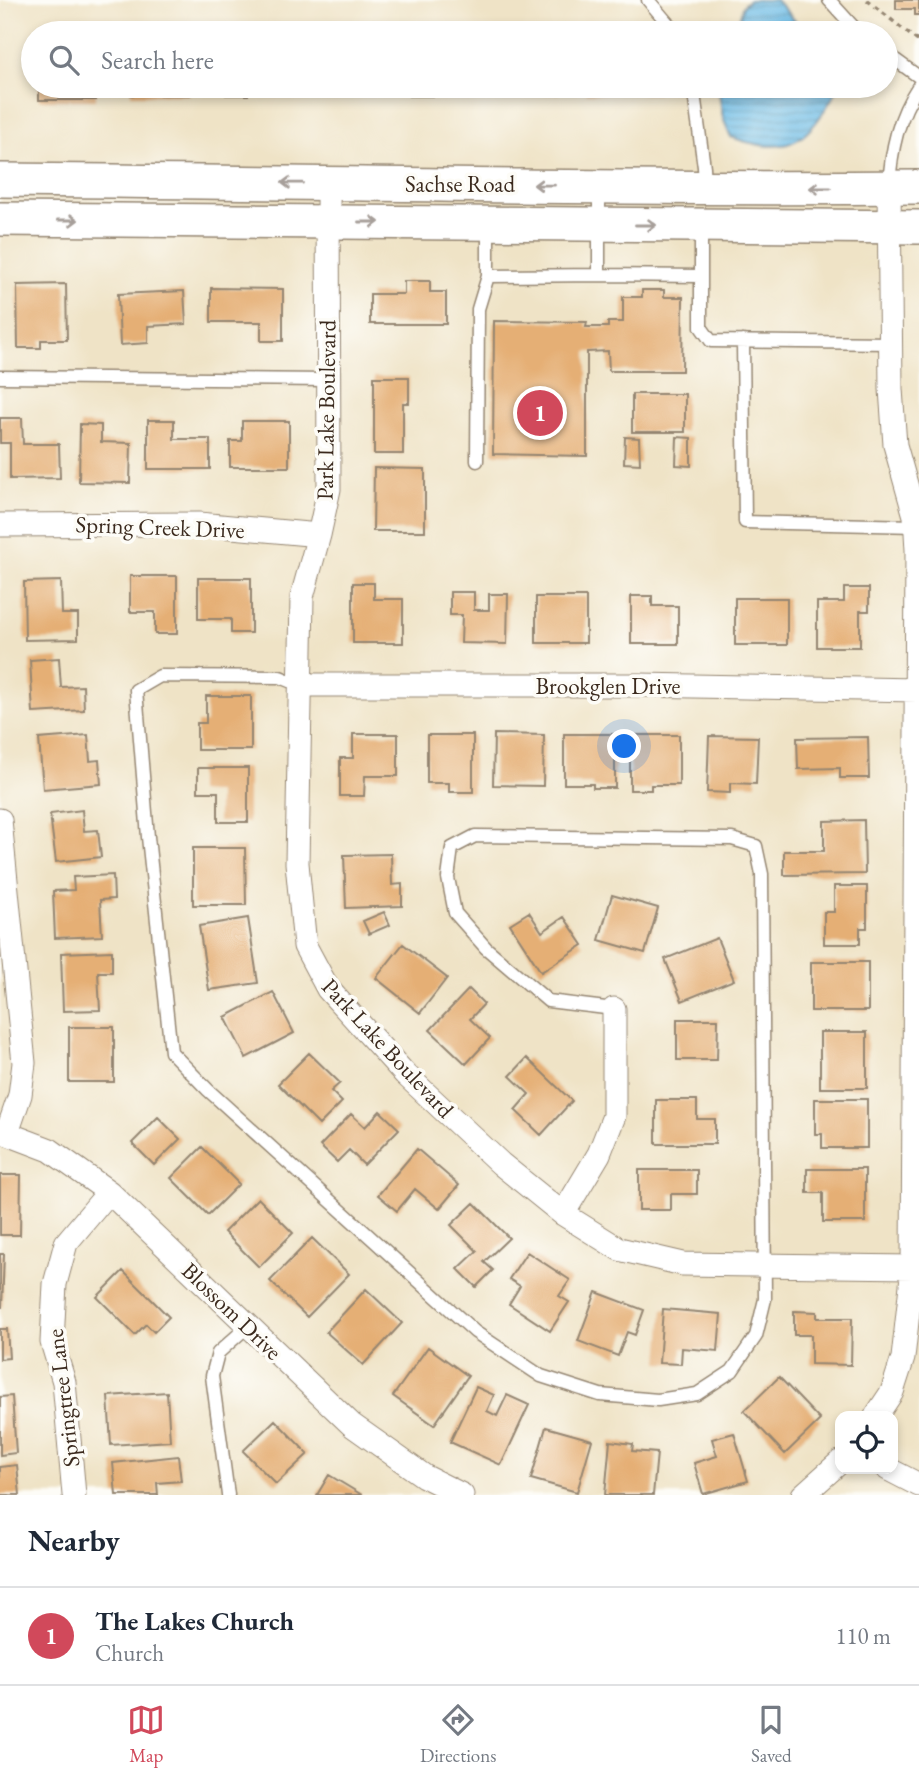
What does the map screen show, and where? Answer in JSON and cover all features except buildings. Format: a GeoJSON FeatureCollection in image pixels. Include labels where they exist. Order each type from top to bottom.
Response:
{"type":"FeatureCollection","features":[{"type":"Feature","properties":{"kind":"main road","name":"Sachse Road"},"geometry":{"type":"LineString","coordinates":[[0,180],[705,188],[904,187]]}},
{"type":"Feature","properties":{"kind":"main road","name":"Sachse Road"},"geometry":{"type":"LineString","coordinates":[[0,219],[904,226]]}},
{"type":"Feature","properties":{"kind":"street","name":"Park Lake Boulevard"},"geometry":{"type":"LineString","coordinates":[[328,184],[329,489],[302,597],[297,863],[305,946],[328,989],[405,1074],[501,1164],[563,1214],[619,1250],[683,1264],[913,1267]]}},
{"type":"Feature","properties":{"kind":"street"},"geometry":{"type":"LineString","coordinates":[[879,1411],[892,1392],[903,1358],[913,1267],[916,526],[895,445],[891,343],[904,226],[904,187]]}},
{"type":"Feature","properties":{"kind":"street","name":"Spring Creek Drive"},"geometry":{"type":"LineString","coordinates":[[0,525],[199,524],[319,536]]}},
{"type":"Feature","properties":{"kind":"street","name":"Brookglen Drive"},"geometry":{"type":"LineString","coordinates":[[300,685],[640,685],[917,690]]}},
{"type":"Feature","properties":{"kind":"street"},"geometry":{"type":"LineString","coordinates":[[0,820],[24,1063],[20,1095],[4,1132]]}},
{"type":"Feature","properties":{"kind":"street"},"geometry":{"type":"LineString","coordinates":[[563,1214],[599,1154],[614,1116],[614,1009]]}},
{"type":"Feature","properties":{"kind":"street","name":"Blossom Drive"},"geometry":{"type":"LineString","coordinates":[[4,1132],[50,1150],[109,1192],[352,1426],[424,1476],[463,1495]]}},
{"type":"Feature","properties":{"kind":"street","name":"Springtree Lane"},"geometry":{"type":"LineString","coordinates":[[74,1495],[64,1382],[52,1342],[55,1284],[66,1243],[109,1192]]}},
{"type":"Feature","properties":{"kind":"street"},"geometry":{"type":"LineString","coordinates":[[803,1495],[835,1466]]}},
{"type":"Feature","properties":{"kind":"street"},"geometry":{"type":"LineString","coordinates":[[898,1474],[919,1485]]}},
{"type":"Feature","properties":{"kind":"lane"},"geometry":{"type":"LineString","coordinates":[[648,0],[666,21]]}},
{"type":"Feature","properties":{"kind":"lane"},"geometry":{"type":"LineString","coordinates":[[830,0],[848,21]]}},
{"type":"Feature","properties":{"kind":"lane"},"geometry":{"type":"LineString","coordinates":[[898,62],[919,77]]}},
{"type":"Feature","properties":{"kind":"lane"},"geometry":{"type":"LineString","coordinates":[[904,187],[891,157],[900,118],[919,85]]}},
{"type":"Feature","properties":{"kind":"lane"},"geometry":{"type":"LineString","coordinates":[[694,98],[705,188]]}},
{"type":"Feature","properties":{"kind":"lane"},"geometry":{"type":"LineString","coordinates":[[599,187],[599,275]]}},
{"type":"Feature","properties":{"kind":"lane"},"geometry":{"type":"LineString","coordinates":[[477,461],[478,309],[488,276],[488,223]]}},
{"type":"Feature","properties":{"kind":"lane"},"geometry":{"type":"LineString","coordinates":[[701,225],[701,327],[710,341],[891,343]]}},
{"type":"Feature","properties":{"kind":"lane"},"geometry":{"type":"LineString","coordinates":[[488,276],[701,276]]}},
{"type":"Feature","properties":{"kind":"lane"},"geometry":{"type":"LineString","coordinates":[[743,341],[745,522],[916,526]]}},
{"type":"Feature","properties":{"kind":"lane"},"geometry":{"type":"LineString","coordinates":[[0,377],[329,380]]}},
{"type":"Feature","properties":{"kind":"lane"},"geometry":{"type":"LineString","coordinates":[[300,685],[280,677],[160,676],[136,690],[149,850],[171,1052],[208,1090],[475,1332],[541,1376],[600,1395],[658,1400],[696,1394],[732,1371],[756,1336],[765,1299],[762,874],[756,846],[732,839],[475,836],[452,848],[448,878],[455,913],[486,948],[548,1001],[614,1009]]}},
{"type":"Feature","properties":{"kind":"lane"},"geometry":{"type":"LineString","coordinates":[[228,1495],[212,1376],[218,1353],[248,1326]]}},
{"type":"Feature","properties":{"kind":"path"},"geometry":{"type":"LineString","coordinates":[[867,0],[893,21]]}},
{"type":"Feature","properties":{"kind":"path"},"geometry":{"type":"LineString","coordinates":[[898,25],[919,42]]}},
{"type":"Feature","properties":{"kind":"water"},"geometry":{"type":"Polygon","coordinates":[[[776,0],[795,21],[738,21],[743,5],[747,2],[776,0]]]}},
{"type":"Feature","properties":{"kind":"water"},"geometry":{"type":"Polygon","coordinates":[[[720,98],[832,98],[807,132],[784,145],[770,146],[731,137],[723,118],[720,98]]]}},
{"type":"Feature","properties":{"kind":"place","name":"The Lakes Church"},"geometry":{"type":"Point","coordinates":[540,413]}}]}
